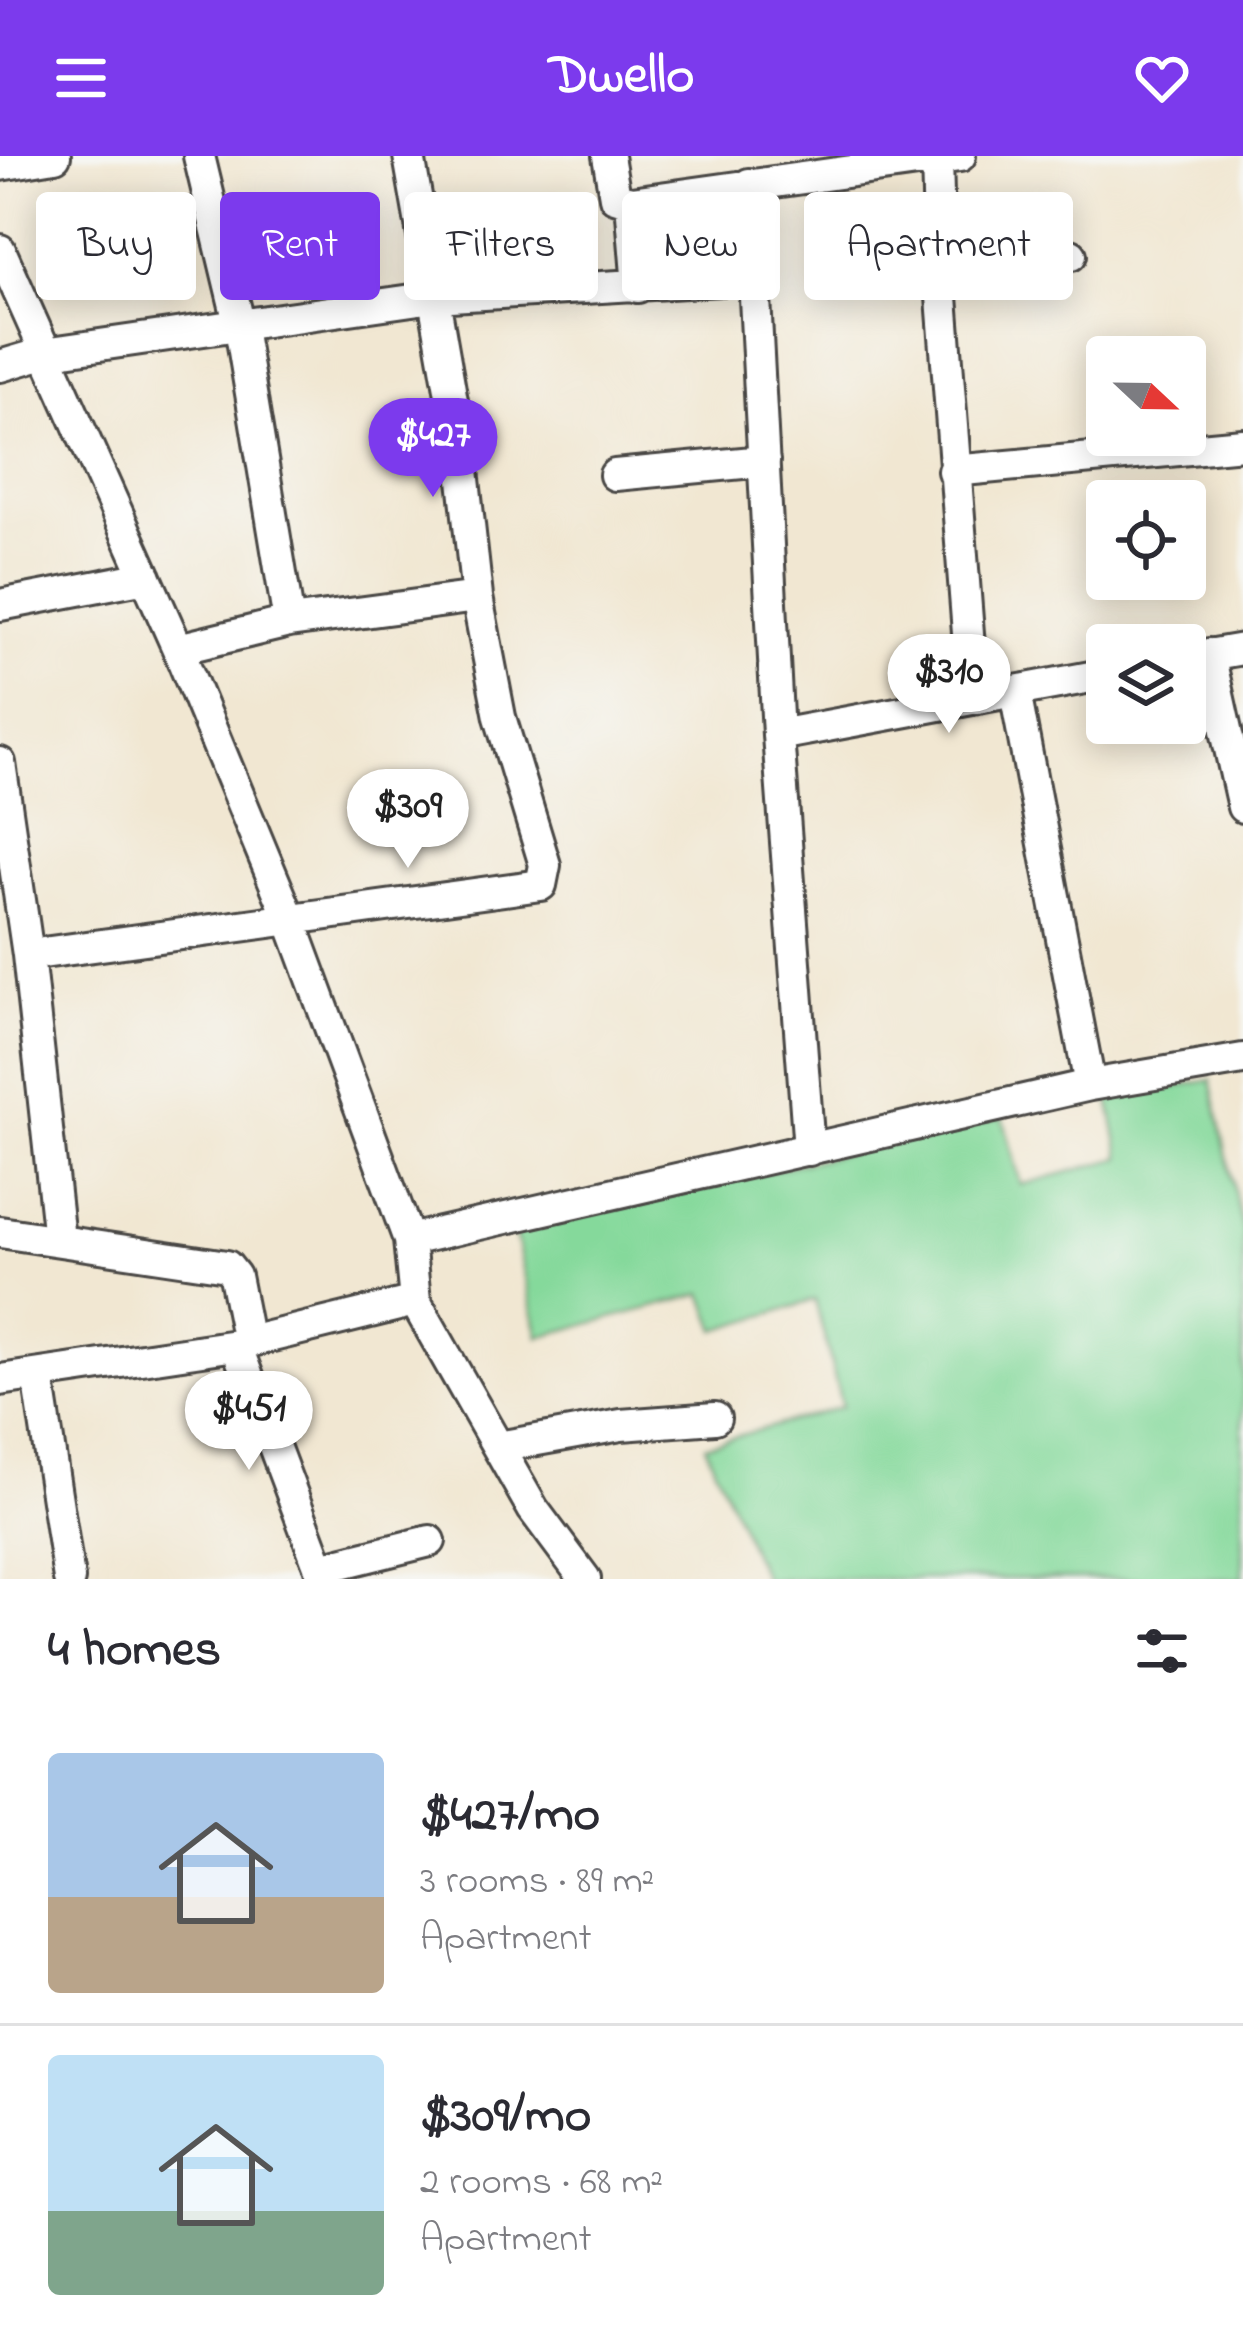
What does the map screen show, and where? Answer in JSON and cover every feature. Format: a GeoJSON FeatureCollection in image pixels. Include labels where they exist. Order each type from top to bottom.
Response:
{"type":"FeatureCollection","features":[{"type":"Feature","properties":{"kind":"street"},"geometry":{"type":"LineString","coordinates":[[0,165],[55,156]]}},
{"type":"Feature","properties":{"kind":"street"},"geometry":{"type":"LineString","coordinates":[[199,156],[241,327],[289,622]]}},
{"type":"Feature","properties":{"kind":"street"},"geometry":{"type":"LineString","coordinates":[[409,156],[415,192]]}},
{"type":"Feature","properties":{"kind":"street"},"geometry":{"type":"LineString","coordinates":[[608,156],[615,197],[622,199]]}},
{"type":"Feature","properties":{"kind":"street"},"geometry":{"type":"LineString","coordinates":[[697,192],[849,162],[948,157],[946,192]]}},
{"type":"Feature","properties":{"kind":"street"},"geometry":{"type":"LineString","coordinates":[[749,184],[750,192]]}},
{"type":"Feature","properties":{"kind":"street"},"geometry":{"type":"LineString","coordinates":[[0,250],[178,649],[291,922],[409,1240],[415,1301],[533,1509],[585,1579]]}},
{"type":"Feature","properties":{"kind":"street"},"geometry":{"type":"LineString","coordinates":[[0,366],[44,353],[408,300]]}},
{"type":"Feature","properties":{"kind":"street"},"geometry":{"type":"LineString","coordinates":[[28,955],[541,886],[545,866],[500,717],[477,597],[461,452],[434,300]]}},
{"type":"Feature","properties":{"kind":"street"},"geometry":{"type":"LineString","coordinates":[[756,300],[778,735],[809,1150]]}},
{"type":"Feature","properties":{"kind":"street"},"geometry":{"type":"LineString","coordinates":[[942,300],[974,698]]}},
{"type":"Feature","properties":{"kind":"street"},"geometry":{"type":"LineString","coordinates":[[953,471],[1243,444]]}},
{"type":"Feature","properties":{"kind":"street"},"geometry":{"type":"LineString","coordinates":[[615,475],[764,461]]}},
{"type":"Feature","properties":{"kind":"street"},"geometry":{"type":"LineString","coordinates":[[0,605],[146,577]]}},
{"type":"Feature","properties":{"kind":"street"},"geometry":{"type":"LineString","coordinates":[[178,649],[289,622],[477,597]]}},
{"type":"Feature","properties":{"kind":"street"},"geometry":{"type":"LineString","coordinates":[[1206,655],[1243,649]]}},
{"type":"Feature","properties":{"kind":"street"},"geometry":{"type":"LineString","coordinates":[[778,735],[1086,678]]}},
{"type":"Feature","properties":{"kind":"street"},"geometry":{"type":"LineString","coordinates":[[1206,686],[1243,807]]}},
{"type":"Feature","properties":{"kind":"street"},"geometry":{"type":"LineString","coordinates":[[1015,692],[1090,1085]]}},
{"type":"Feature","properties":{"kind":"street"},"geometry":{"type":"LineString","coordinates":[[0,763],[28,955],[59,1239]]}},
{"type":"Feature","properties":{"kind":"street"},"geometry":{"type":"LineString","coordinates":[[409,1240],[1090,1085],[1243,1059]]}},
{"type":"Feature","properties":{"kind":"street"},"geometry":{"type":"LineString","coordinates":[[0,1232],[227,1266],[235,1276],[242,1343],[322,1574],[430,1541]]}},
{"type":"Feature","properties":{"kind":"street"},"geometry":{"type":"LineString","coordinates":[[0,1380],[242,1343],[415,1301]]}},
{"type":"Feature","properties":{"kind":"street"},"geometry":{"type":"LineString","coordinates":[[38,1376],[69,1579]]}},
{"type":"Feature","properties":{"kind":"street"},"geometry":{"type":"LineString","coordinates":[[498,1447],[621,1425],[715,1418]]}},
{"type":"Feature","properties":{"kind":"green space"},"geometry":{"type":"Polygon","coordinates":[[[1211,1080],[1243,1233],[1243,1579],[764,1579],[705,1445],[842,1407],[815,1300],[717,1330],[703,1294],[539,1337],[514,1230],[1003,1117],[1021,1185],[1121,1158],[1109,1099],[1211,1080]]]}}]}
